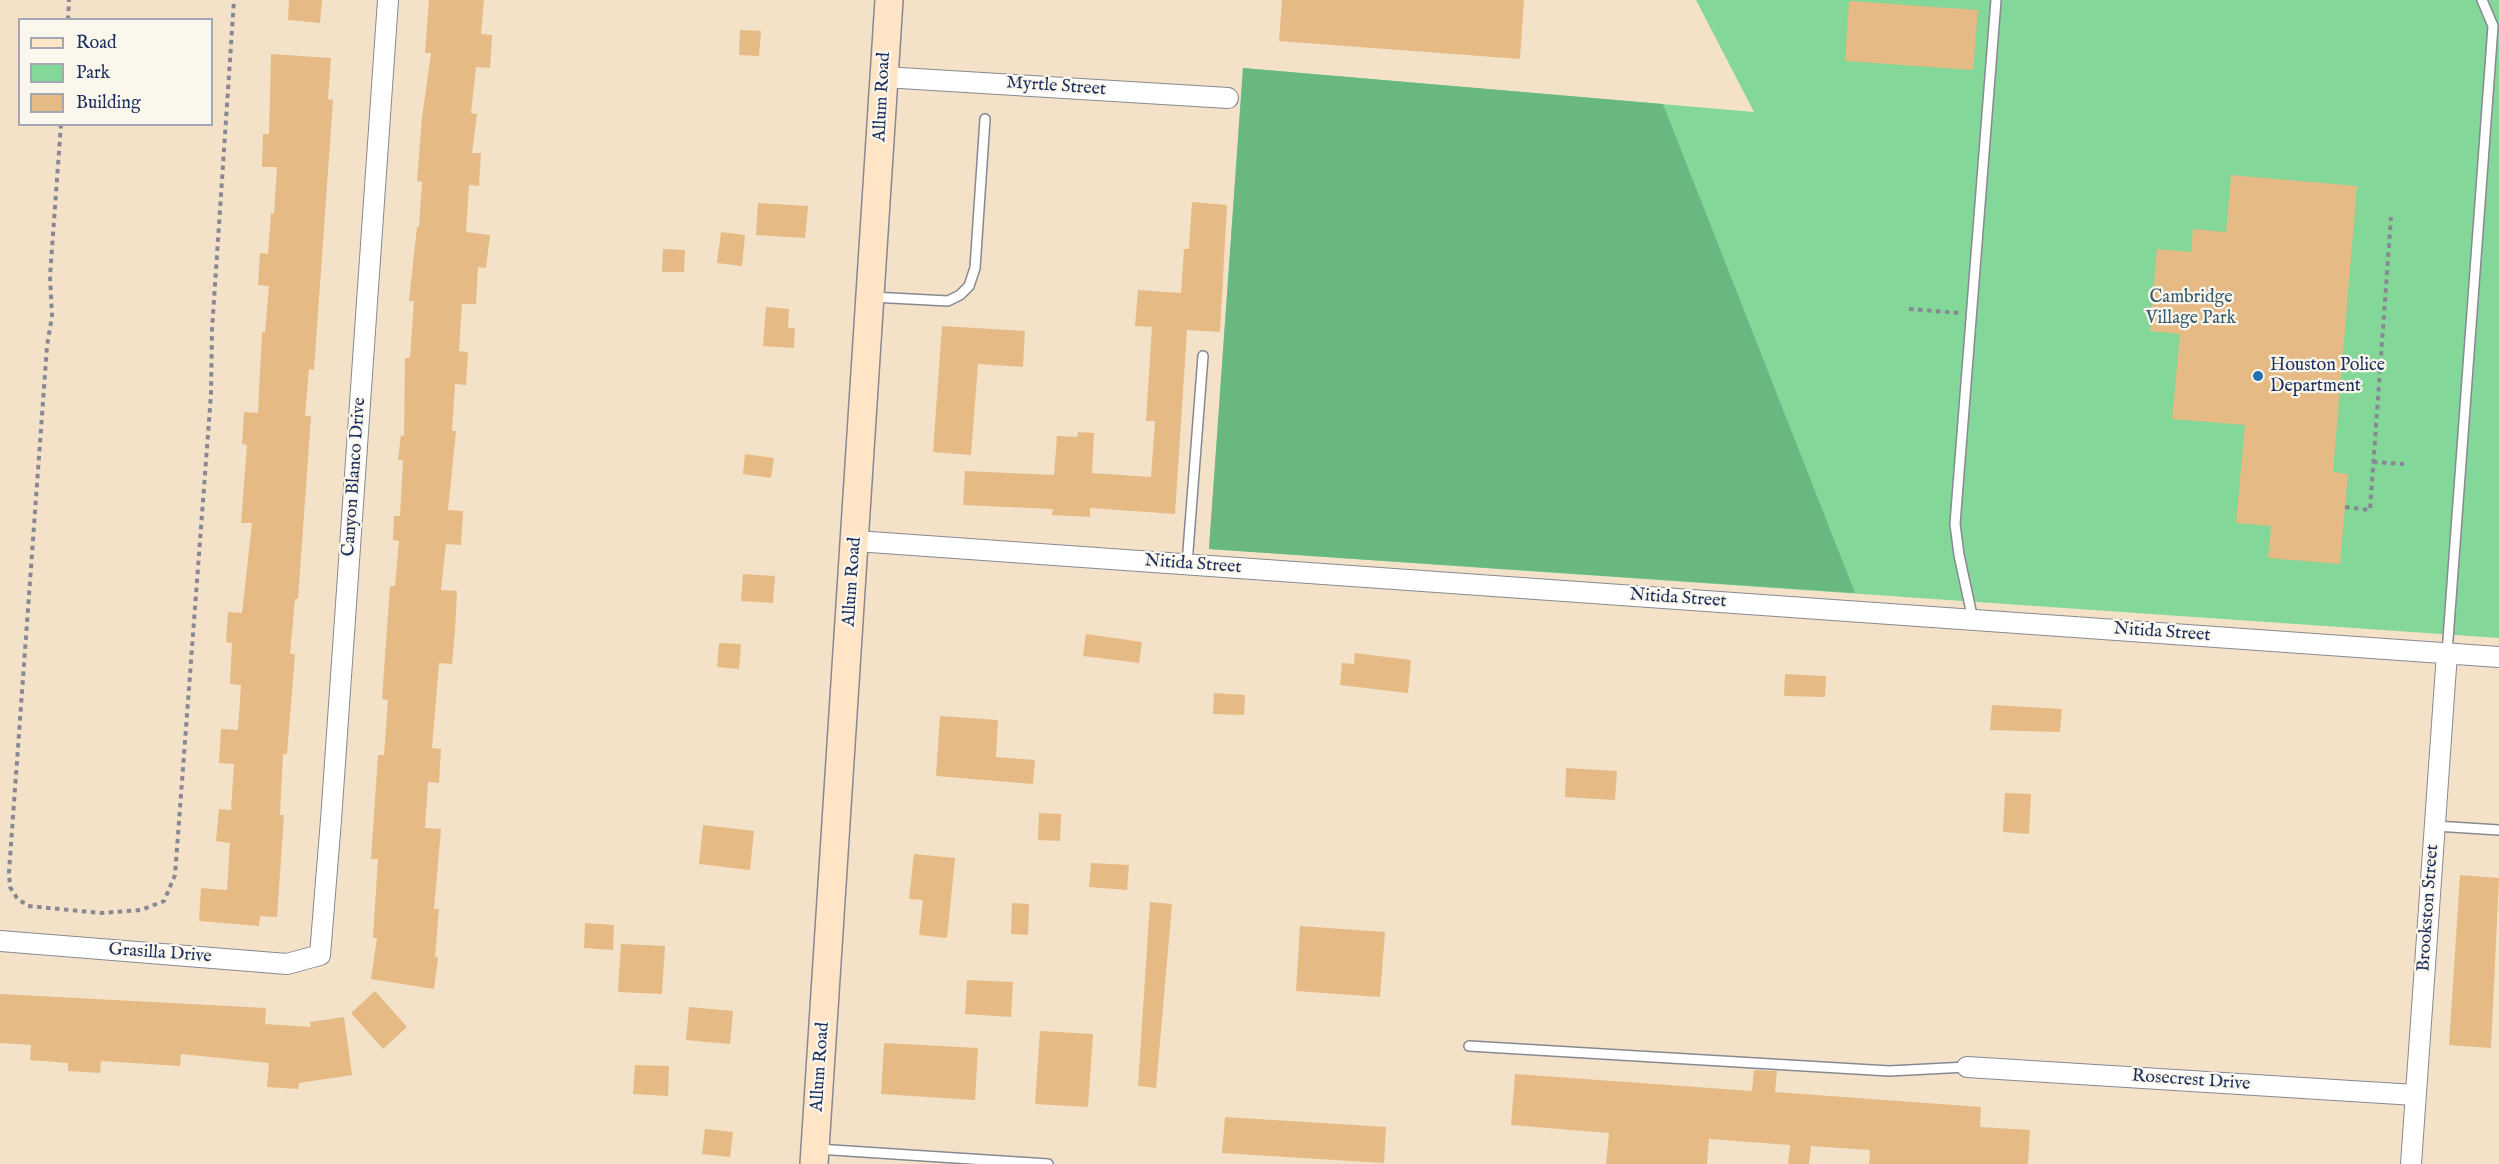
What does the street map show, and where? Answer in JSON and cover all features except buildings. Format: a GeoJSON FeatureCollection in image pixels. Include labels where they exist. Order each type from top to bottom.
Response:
{"type":"FeatureCollection","features":[{"type":"Feature","properties":{"kind":"street","name":"Canyon Blanco Drive"},"geometry":{"type":"LineString","coordinates":[[320,955],[332,820],[388,0]]}},
{"type":"Feature","properties":{"kind":"street","name":"Allum Road"},"geometry":{"type":"LineString","coordinates":[[814,1156],[856,541],[889,0]]}},
{"type":"Feature","properties":{"kind":"street","name":"Myrtle Street"},"geometry":{"type":"LineString","coordinates":[[884,77],[1228,98]]}},
{"type":"Feature","properties":{"kind":"street","name":"Nitida Street"},"geometry":{"type":"LineString","coordinates":[[856,541],[2499,657]]}},
{"type":"Feature","properties":{"kind":"street","name":"Brookston Street"},"geometry":{"type":"LineString","coordinates":[[2411,1164],[2447,653]]}},
{"type":"Feature","properties":{"kind":"street","name":"Grasilla Drive"},"geometry":{"type":"LineString","coordinates":[[0,941],[286,964],[320,955]]}},
{"type":"Feature","properties":{"kind":"street","name":"Rosecrest Drive"},"geometry":{"type":"LineString","coordinates":[[1966,1067],[2415,1095]]}},
{"type":"Feature","properties":{"kind":"lane"},"geometry":{"type":"LineString","coordinates":[[1973,620],[1959,555],[1956,524],[1996,0]]}},
{"type":"Feature","properties":{"kind":"lane"},"geometry":{"type":"LineString","coordinates":[[2447,653],[2493,26],[2482,0]]}},
{"type":"Feature","properties":{"kind":"lane"},"geometry":{"type":"LineString","coordinates":[[871,297],[948,301],[960,295],[969,286],[975,268],[985,119]]}},
{"type":"Feature","properties":{"kind":"lane"},"geometry":{"type":"LineString","coordinates":[[1187,564],[1203,356]]}},
{"type":"Feature","properties":{"kind":"lane"},"geometry":{"type":"LineString","coordinates":[[2435,826],[2499,830]]}},
{"type":"Feature","properties":{"kind":"lane"},"geometry":{"type":"LineString","coordinates":[[1469,1046],[1889,1071],[1966,1067]]}},
{"type":"Feature","properties":{"kind":"lane"},"geometry":{"type":"LineString","coordinates":[[814,1156],[1048,1164]]}},
{"type":"Feature","properties":{"kind":"path"},"geometry":{"type":"LineString","coordinates":[[68,18],[69,0]]}},
{"type":"Feature","properties":{"kind":"path"},"geometry":{"type":"LineString","coordinates":[[61,126],[50,276],[52,316],[47,346],[9,872],[10,887],[17,898],[28,906],[101,913],[141,910],[164,901],[175,875],[212,384],[212,330],[234,0]]}},
{"type":"Feature","properties":{"kind":"path"},"geometry":{"type":"LineString","coordinates":[[2345,507],[2370,510],[2391,217]]}},
{"type":"Feature","properties":{"kind":"path"},"geometry":{"type":"LineString","coordinates":[[1909,309],[1972,314]]}},
{"type":"Feature","properties":{"kind":"path"},"geometry":{"type":"LineString","coordinates":[[2373,462],[2403,464]]}},
{"type":"Feature","properties":{"kind":"green space","name":"Cambridge Village Park"},"geometry":{"type":"Polygon","coordinates":[[[1696,0],[2499,0],[2499,638],[1209,549],[1243,68],[1754,112],[1696,0]]]}},
{"type":"Feature","properties":{"kind":"green space"},"geometry":{"type":"Polygon","coordinates":[[[1243,68],[1663,104],[1855,593],[1209,549],[1243,68]]]}},
{"type":"Feature","properties":{"kind":"place","name":"Houston Police Department"},"geometry":{"type":"Point","coordinates":[2258,376]}}]}
